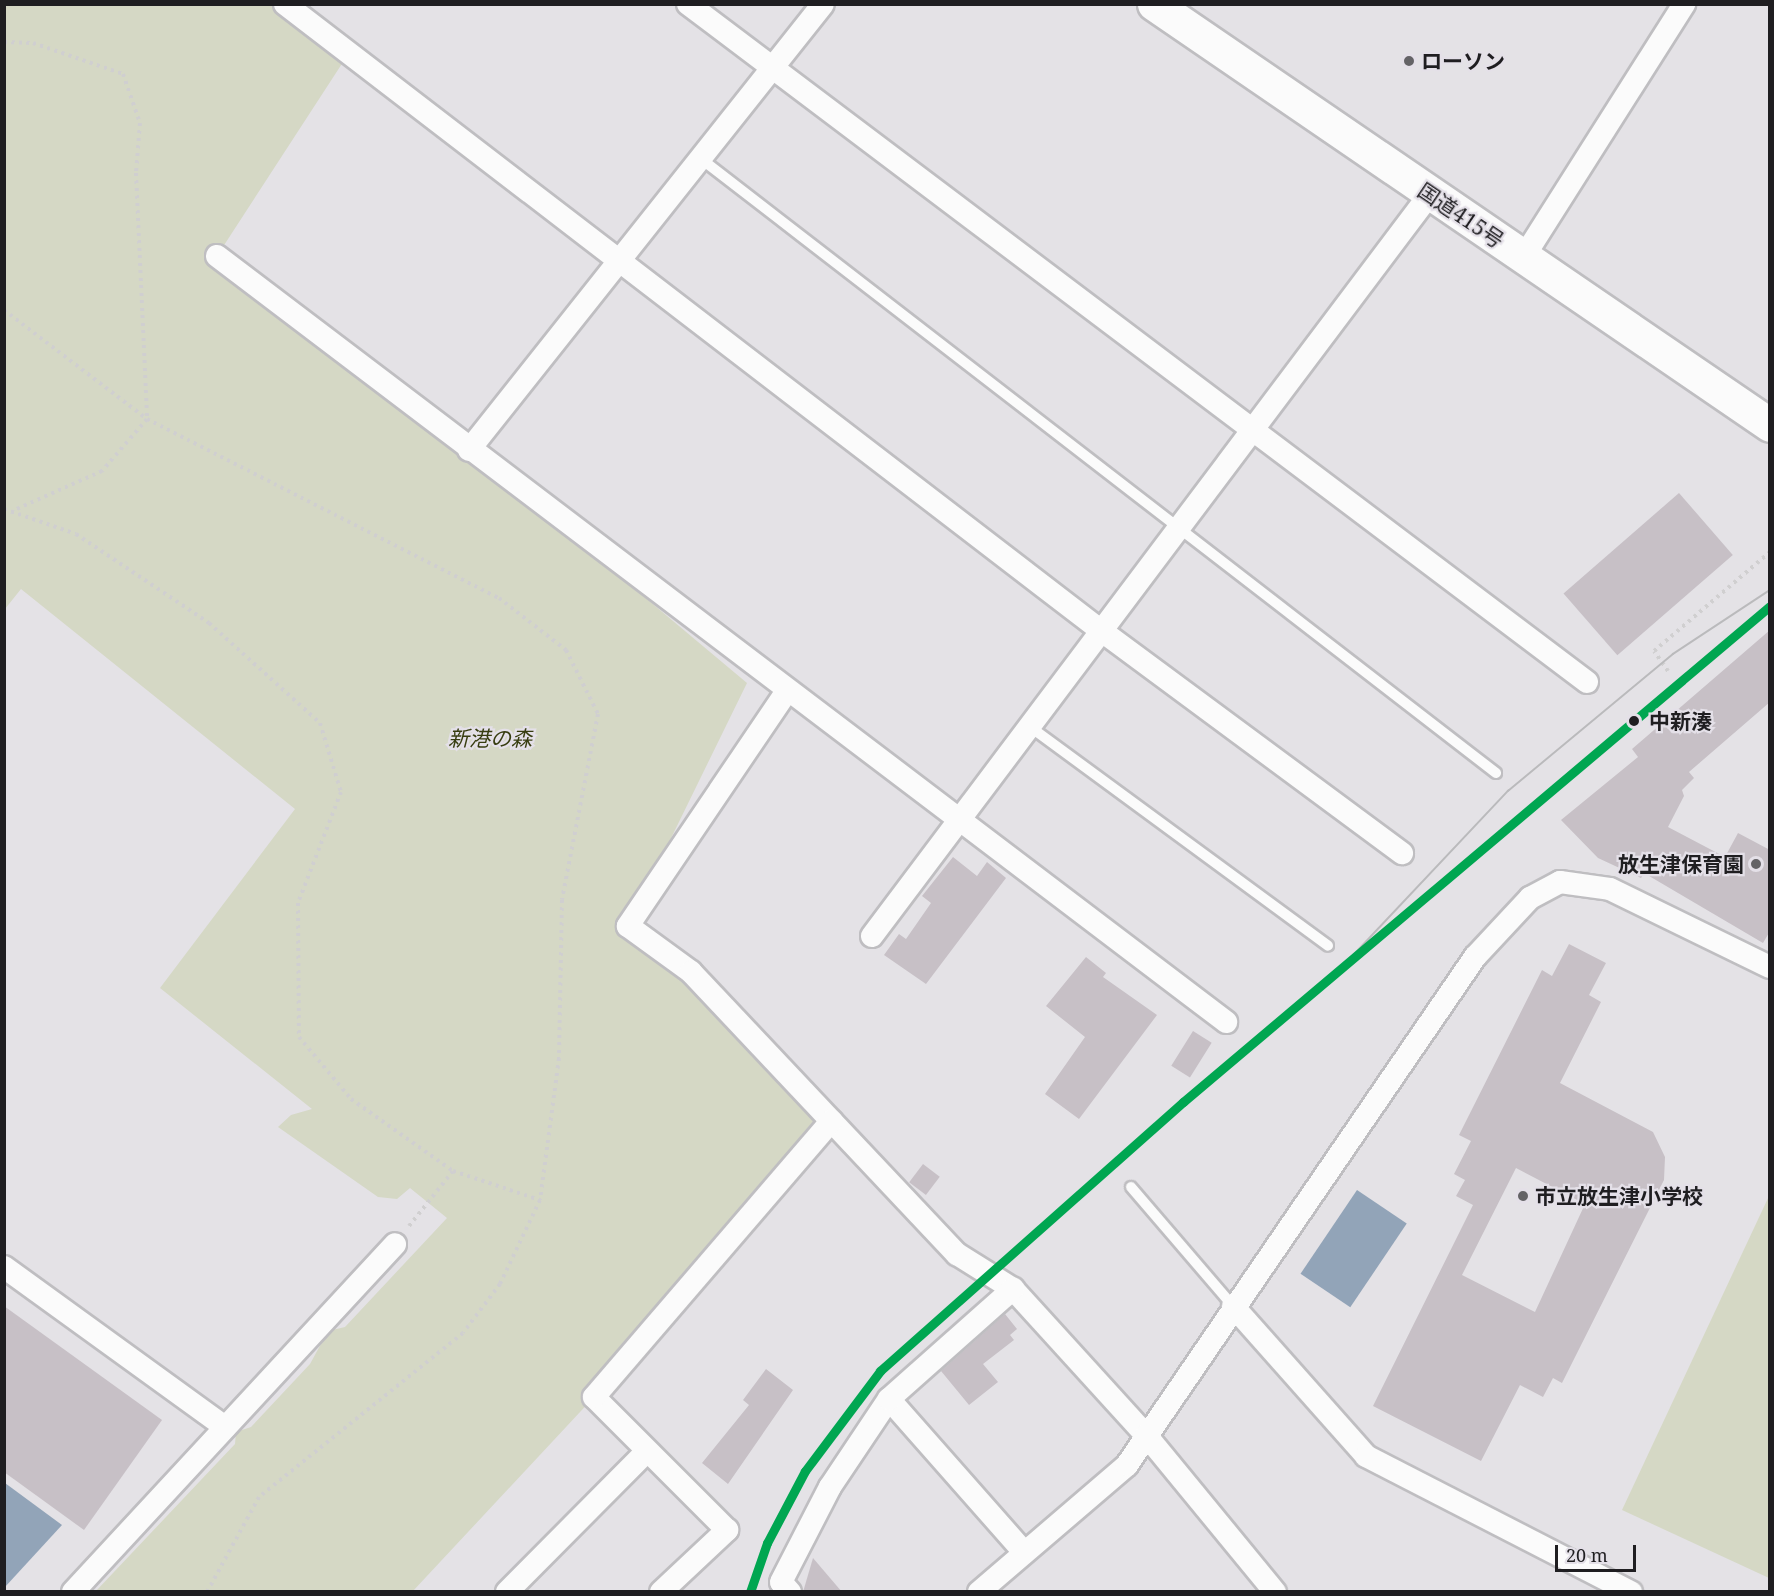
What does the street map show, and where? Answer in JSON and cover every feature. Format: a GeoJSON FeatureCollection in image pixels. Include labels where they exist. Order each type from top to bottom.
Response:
{"type":"FeatureCollection","features":[{"type":"Feature","properties":{"kind":"highway","name":"国道415号"},"geometry":{"type":"LineString","coordinates":[[1154,4],[1522,258],[1770,425]]}},
{"type":"Feature","properties":{"kind":"street"},"geometry":{"type":"LineString","coordinates":[[285,4],[617,262],[1099,629],[1402,852]]}},
{"type":"Feature","properties":{"kind":"street"},"geometry":{"type":"LineString","coordinates":[[688,4],[1587,682]]}},
{"type":"Feature","properties":{"kind":"street"},"geometry":{"type":"LineString","coordinates":[[469,450],[823,4]]}},
{"type":"Feature","properties":{"kind":"street"},"geometry":{"type":"LineString","coordinates":[[1522,258],[1684,4]]}},
{"type":"Feature","properties":{"kind":"street"},"geometry":{"type":"LineString","coordinates":[[872,936],[962,817],[1026,724],[1430,194]]}},
{"type":"Feature","properties":{"kind":"street"},"geometry":{"type":"LineString","coordinates":[[217,256],[787,691],[962,817],[1226,1022]]}},
{"type":"Feature","properties":{"kind":"street"},"geometry":{"type":"LineString","coordinates":[[787,691],[628,926],[691,972],[957,1254],[1013,1289],[1146,1435],[1275,1592]]}},
{"type":"Feature","properties":{"kind":"street"},"geometry":{"type":"LineString","coordinates":[[979,1592],[1006,1583],[1024,1552],[1127,1465],[1233,1306],[1475,957],[1530,898],[1560,882],[1610,890],[1770,968]]}},
{"type":"Feature","properties":{"kind":"street"},"geometry":{"type":"LineString","coordinates":[[661,1592],[727,1530],[646,1452],[594,1397],[831,1121]]}},
{"type":"Feature","properties":{"kind":"street"},"geometry":{"type":"LineString","coordinates":[[73,1592],[394,1244]]}},
{"type":"Feature","properties":{"kind":"street"},"geometry":{"type":"LineString","coordinates":[[4,1267],[225,1427]]}},
{"type":"Feature","properties":{"kind":"street"},"geometry":{"type":"LineString","coordinates":[[790,1592],[781,1581],[830,1486],[889,1399],[1013,1289]]}},
{"type":"Feature","properties":{"kind":"street"},"geometry":{"type":"LineString","coordinates":[[1233,1306],[1366,1456],[1631,1592]]}},
{"type":"Feature","properties":{"kind":"street"},"geometry":{"type":"LineString","coordinates":[[889,1399],[1024,1552]]}},
{"type":"Feature","properties":{"kind":"street"},"geometry":{"type":"LineString","coordinates":[[507,1592],[646,1452]]}},
{"type":"Feature","properties":{"kind":"lane"},"geometry":{"type":"LineString","coordinates":[[700,158],[1175,530],[1496,772]]}},
{"type":"Feature","properties":{"kind":"lane"},"geometry":{"type":"LineString","coordinates":[[1026,724],[1328,946]]}},
{"type":"Feature","properties":{"kind":"lane"},"geometry":{"type":"LineString","coordinates":[[1131,1187],[1233,1306]]}},
{"type":"Feature","properties":{"kind":"path"},"geometry":{"type":"LineString","coordinates":[[4,42],[33,43],[123,74],[140,123],[136,173],[147,419],[102,471],[11,511]]}},
{"type":"Feature","properties":{"kind":"path"},"geometry":{"type":"LineString","coordinates":[[4,310],[147,419],[416,552],[499,598],[566,650],[598,714],[562,900],[559,1058],[540,1200],[500,1284],[463,1333],[259,1497],[207,1592]]}},
{"type":"Feature","properties":{"kind":"path"},"geometry":{"type":"LineString","coordinates":[[4,509],[76,534],[209,624],[320,723],[341,792],[298,903],[299,1037],[351,1099],[453,1171],[540,1200]]}},
{"type":"Feature","properties":{"kind":"path"},"geometry":{"type":"LineString","coordinates":[[1668,671],[1654,651],[1770,552]]}},
{"type":"Feature","properties":{"kind":"path"},"geometry":{"type":"LineString","coordinates":[[394,1244],[453,1171]]}},
{"type":"Feature","properties":{"kind":"green space","name":"新港の森"},"geometry":{"type":"Polygon","coordinates":[[[5,5],[279,5],[347,56],[217,256],[469,450],[747,683],[628,926],[831,1121],[594,1397],[413,1591],[96,1591],[235,1444],[236,1432],[251,1427],[310,1364],[328,1331],[345,1327],[447,1218],[410,1188],[397,1199],[378,1197],[278,1127],[291,1115],[312,1109],[160,988],[295,809],[21,589],[5,609],[5,5]]]}},
{"type":"Feature","properties":{"kind":"green space"},"geometry":{"type":"Polygon","coordinates":[[[1769,1196],[1769,1578],[1622,1510],[1769,1196]]]}},
{"type":"Feature","properties":{"kind":"water"},"geometry":{"type":"Polygon","coordinates":[[[1357,1190],[1407,1224],[1350,1307],[1301,1274],[1357,1190]]]}},
{"type":"Feature","properties":{"kind":"water"},"geometry":{"type":"Polygon","coordinates":[[[5,1483],[62,1525],[5,1587],[5,1483]]]}},
{"type":"Feature","properties":{"kind":"building"},"geometry":{"type":"Polygon","coordinates":[[[1679,493],[1733,555],[1617,655],[1564,593],[1679,493]]]}},
{"type":"Feature","properties":{"kind":"building"},"geometry":{"type":"Polygon","coordinates":[[[1770,630],[1770,702],[1689,772],[1694,778],[1682,790],[1684,796],[1668,827],[1725,857],[1738,833],[1770,850],[1770,931],[1763,943],[1644,873],[1641,878],[1598,858],[1561,820],[1638,757],[1632,749],[1770,630]]]}},
{"type":"Feature","properties":{"kind":"building"},"geometry":{"type":"Polygon","coordinates":[[[953,857],[977,876],[987,862],[1006,878],[926,984],[884,955],[899,934],[906,939],[931,903],[922,896],[953,857]]]}},
{"type":"Feature","properties":{"kind":"building"},"geometry":{"type":"Polygon","coordinates":[[[1569,944],[1606,963],[1589,995],[1601,1002],[1560,1083],[1653,1132],[1665,1157],[1664,1180],[1562,1383],[1553,1378],[1543,1397],[1520,1385],[1481,1461],[1373,1406],[1473,1205],[1456,1196],[1465,1180],[1454,1174],[1471,1141],[1459,1135],[1542,970],[1552,976],[1569,944]],[[1516,1168],[1462,1275],[1535,1312],[1585,1204],[1516,1168]]]}},
{"type":"Feature","properties":{"kind":"building"},"geometry":{"type":"Polygon","coordinates":[[[1086,957],[1106,973],[1103,977],[1157,1015],[1079,1119],[1045,1094],[1085,1037],[1046,1006],[1086,957]]]}},
{"type":"Feature","properties":{"kind":"building"},"geometry":{"type":"Polygon","coordinates":[[[1193,1031],[1212,1043],[1190,1077],[1171,1066],[1193,1031]]]}},
{"type":"Feature","properties":{"kind":"building"},"geometry":{"type":"Polygon","coordinates":[[[923,1164],[940,1177],[926,1195],[909,1182],[923,1164]]]}},
{"type":"Feature","properties":{"kind":"building"},"geometry":{"type":"Polygon","coordinates":[[[4,1306],[162,1420],[84,1530],[4,1472],[4,1306]]]}},
{"type":"Feature","properties":{"kind":"building"},"geometry":{"type":"Polygon","coordinates":[[[1005,1314],[1017,1329],[1010,1335],[1014,1340],[983,1364],[998,1382],[969,1405],[941,1371],[1005,1314]]]}},
{"type":"Feature","properties":{"kind":"building"},"geometry":{"type":"Polygon","coordinates":[[[766,1369],[793,1390],[728,1484],[702,1463],[749,1405],[743,1400],[766,1369]]]}},
{"type":"Feature","properties":{"kind":"building"},"geometry":{"type":"Polygon","coordinates":[[[813,1558],[842,1592],[803,1592],[813,1558]]]}},
{"type":"Feature","properties":{"kind":"tram line"},"geometry":{"type":"LineString","coordinates":[[1343,966],[1508,791],[1673,654],[1770,590]]}},
{"type":"Feature","properties":{"kind":"transit line"},"geometry":{"type":"LineString","coordinates":[[750,1592],[767,1543],[805,1471],[880,1371],[1183,1102],[1770,606]]}},
{"type":"Feature","properties":{"kind":"place","name":"ローソン"},"geometry":{"type":"Point","coordinates":[1409,61]}},
{"type":"Feature","properties":{"kind":"place","name":"中新湊"},"geometry":{"type":"Point","coordinates":[1634,721]}},
{"type":"Feature","properties":{"kind":"place","name":"放生津保育園"},"geometry":{"type":"Point","coordinates":[1756,864]}},
{"type":"Feature","properties":{"kind":"place","name":"市立放生津小学校"},"geometry":{"type":"Point","coordinates":[1523,1196]}}]}
